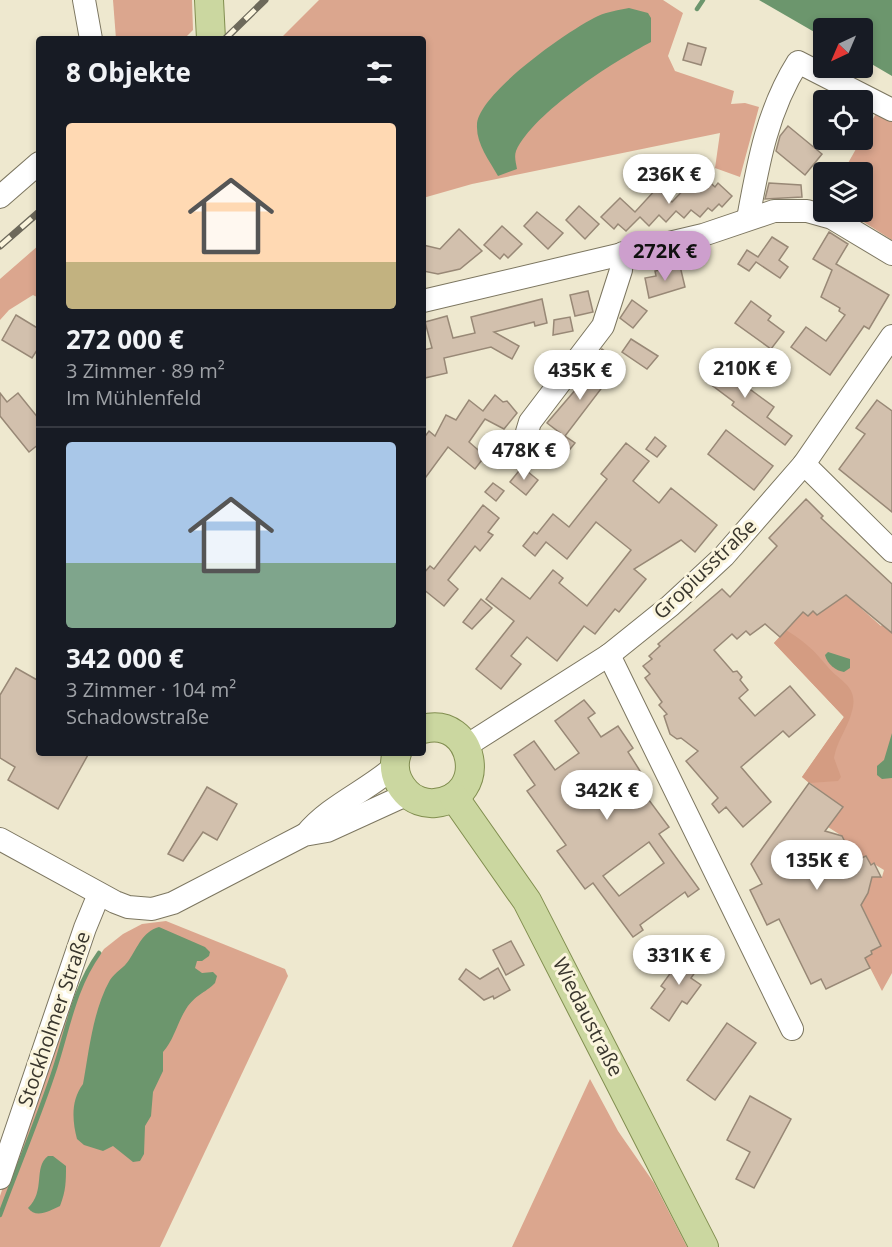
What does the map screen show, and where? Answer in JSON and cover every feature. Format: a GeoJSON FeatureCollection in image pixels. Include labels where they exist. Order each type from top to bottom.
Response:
{"type":"FeatureCollection","features":[{"type":"Feature","properties":{"kind":"main road"},"geometry":{"type":"LineString","coordinates":[[209,0],[211,36]]}},
{"type":"Feature","properties":{"kind":"main road"},"geometry":{"type":"LineString","coordinates":[[396,759],[400,784],[408,794],[430,804],[454,797],[468,779],[470,756],[466,746],[449,731],[438,728],[426,729]]}},
{"type":"Feature","properties":{"kind":"main road","name":"Wiedaustraße"},"geometry":{"type":"LineString","coordinates":[[454,797],[527,901],[704,1247]]}},
{"type":"Feature","properties":{"kind":"street"},"geometry":{"type":"LineString","coordinates":[[84,0],[90,36]]}},
{"type":"Feature","properties":{"kind":"street"},"geometry":{"type":"LineString","coordinates":[[748,219],[760,152],[776,103],[798,62],[892,110]]}},
{"type":"Feature","properties":{"kind":"street"},"geometry":{"type":"LineString","coordinates":[[0,197],[36,166]]}},
{"type":"Feature","properties":{"kind":"street"},"geometry":{"type":"LineString","coordinates":[[426,301],[703,235],[774,211],[807,211],[832,218],[856,230],[892,254]]}},
{"type":"Feature","properties":{"kind":"street"},"geometry":{"type":"LineString","coordinates":[[527,432],[530,422],[603,326],[621,270],[623,253]]}},
{"type":"Feature","properties":{"kind":"street","name":"Gropiusstraße"},"geometry":{"type":"LineString","coordinates":[[466,746],[609,655],[670,606],[724,556],[804,464],[892,336]]}},
{"type":"Feature","properties":{"kind":"street"},"geometry":{"type":"LineString","coordinates":[[804,464],[892,551]]}},
{"type":"Feature","properties":{"kind":"street"},"geometry":{"type":"LineString","coordinates":[[609,655],[792,1029]]}},
{"type":"Feature","properties":{"kind":"street"},"geometry":{"type":"LineString","coordinates":[[304,835],[319,819],[382,777],[396,759]]}},
{"type":"Feature","properties":{"kind":"street"},"geometry":{"type":"LineString","coordinates":[[0,839],[99,894],[128,907],[152,909],[195,893],[304,835],[327,831],[408,794]]}},
{"type":"Feature","properties":{"kind":"street","name":"Stockholmer Straße"},"geometry":{"type":"LineString","coordinates":[[0,1178],[85,928],[99,894]]}},
{"type":"Feature","properties":{"kind":"shaded area"},"geometry":{"type":"Polygon","coordinates":[[[113,0],[192,0],[193,30],[187,36],[116,36],[113,0]]]}},
{"type":"Feature","properties":{"kind":"shaded area"},"geometry":{"type":"Polygon","coordinates":[[[319,0],[663,0],[683,13],[668,56],[675,71],[734,91],[731,104],[745,103],[759,107],[740,177],[715,168],[720,133],[472,184],[426,197],[426,36],[283,36],[319,0]]]}},
{"type":"Feature","properties":{"kind":"shaded area"},"geometry":{"type":"Polygon","coordinates":[[[759,0],[892,0],[892,76],[873,65],[873,18],[813,18],[813,31],[759,0]]]}},
{"type":"Feature","properties":{"kind":"shaded area"},"geometry":{"type":"Polygon","coordinates":[[[629,8],[648,13],[651,18],[651,42],[596,75],[539,120],[516,151],[517,169],[498,176],[484,152],[477,132],[481,112],[492,97],[527,64],[567,34],[598,16],[629,8]]]}},
{"type":"Feature","properties":{"kind":"shaded area"},"geometry":{"type":"Polygon","coordinates":[[[878,110],[892,117],[892,240],[864,222],[873,222],[873,162],[849,162],[855,150],[873,150],[873,119],[878,110]]]}},
{"type":"Feature","properties":{"kind":"shaded area"},"geometry":{"type":"Polygon","coordinates":[[[36,248],[36,296],[33,295],[9,310],[0,320],[0,279],[36,248]]]}},
{"type":"Feature","properties":{"kind":"shaded area"},"geometry":{"type":"Polygon","coordinates":[[[846,595],[881,626],[892,614],[892,973],[882,991],[865,958],[881,945],[858,898],[872,876],[882,877],[884,870],[874,864],[871,865],[866,856],[859,859],[853,846],[848,848],[842,836],[828,827],[842,807],[802,777],[844,717],[774,643],[803,612],[808,616],[813,611],[817,615],[846,595]]]}},
{"type":"Feature","properties":{"kind":"shaded area"},"geometry":{"type":"Polygon","coordinates":[[[786,630],[813,650],[851,690],[853,703],[850,717],[834,758],[841,777],[838,781],[809,783],[802,777],[844,717],[774,643],[786,630]]]}},
{"type":"Feature","properties":{"kind":"shaded area"},"geometry":{"type":"Polygon","coordinates":[[[828,652],[850,659],[850,668],[844,672],[835,669],[826,658],[825,655],[828,652]]]}},
{"type":"Feature","properties":{"kind":"shaded area"},"geometry":{"type":"Polygon","coordinates":[[[892,733],[892,778],[882,779],[877,775],[877,766],[884,760],[892,733]]]}},
{"type":"Feature","properties":{"kind":"shaded area"},"geometry":{"type":"Polygon","coordinates":[[[166,921],[285,969],[288,976],[160,1247],[0,1247],[0,1196],[31,1103],[80,984],[104,949],[123,934],[142,924],[166,921]]]}},
{"type":"Feature","properties":{"kind":"shaded area"},"geometry":{"type":"Polygon","coordinates":[[[159,927],[205,947],[210,952],[209,956],[202,961],[197,961],[195,968],[202,973],[213,972],[217,976],[215,983],[193,1000],[186,1009],[163,1052],[163,1071],[153,1092],[151,1116],[145,1126],[144,1154],[140,1161],[133,1162],[113,1146],[103,1151],[84,1145],[77,1139],[74,1110],[76,1097],[83,1084],[92,1031],[104,992],[112,977],[127,963],[144,936],[159,927]]]}},
{"type":"Feature","properties":{"kind":"shaded area"},"geometry":{"type":"Polygon","coordinates":[[[590,1079],[618,1131],[654,1183],[687,1247],[512,1247],[590,1079]]]}},
{"type":"Feature","properties":{"kind":"shaded area"},"geometry":{"type":"Polygon","coordinates":[[[48,1156],[53,1156],[66,1166],[66,1181],[60,1206],[39,1214],[28,1208],[37,1194],[41,1166],[48,1156]]]}},
{"type":"Feature","properties":{"kind":"building"},"geometry":{"type":"Polygon","coordinates":[[[688,43],[706,48],[701,65],[683,60],[688,43]]]}},
{"type":"Feature","properties":{"kind":"building"},"geometry":{"type":"Polygon","coordinates":[[[788,126],[813,147],[813,150],[822,154],[813,162],[805,175],[776,151],[780,136],[788,126]]]}},
{"type":"Feature","properties":{"kind":"building"},"geometry":{"type":"Polygon","coordinates":[[[704,177],[715,187],[718,183],[732,196],[722,207],[719,204],[712,211],[708,208],[700,217],[691,210],[684,218],[676,211],[666,222],[659,215],[649,226],[640,217],[626,231],[618,224],[614,229],[601,217],[620,198],[635,212],[657,188],[672,202],[694,179],[699,183],[704,177]]]}},
{"type":"Feature","properties":{"kind":"building"},"geometry":{"type":"Polygon","coordinates":[[[769,183],[801,185],[802,197],[765,199],[769,183]]]}},
{"type":"Feature","properties":{"kind":"building"},"geometry":{"type":"Polygon","coordinates":[[[579,206],[599,224],[585,239],[566,220],[579,206]]]}},
{"type":"Feature","properties":{"kind":"building"},"geometry":{"type":"Polygon","coordinates":[[[537,212],[563,233],[548,249],[524,226],[537,212]]]}},
{"type":"Feature","properties":{"kind":"building"},"geometry":{"type":"Polygon","coordinates":[[[502,226],[522,244],[508,258],[504,254],[500,259],[484,245],[502,226]]]}},
{"type":"Feature","properties":{"kind":"building"},"geometry":{"type":"Polygon","coordinates":[[[459,229],[482,251],[460,269],[438,274],[426,272],[426,246],[440,249],[459,229]]]}},
{"type":"Feature","properties":{"kind":"building"},"geometry":{"type":"Polygon","coordinates":[[[829,232],[848,244],[836,264],[889,295],[869,329],[864,326],[830,375],[791,347],[806,327],[826,341],[845,315],[839,311],[840,308],[821,297],[832,270],[813,259],[829,232]]]}},
{"type":"Feature","properties":{"kind":"building"},"geometry":{"type":"Polygon","coordinates":[[[772,237],[788,247],[779,260],[788,267],[780,278],[756,262],[749,271],[738,264],[747,250],[758,257],[772,237]]]}},
{"type":"Feature","properties":{"kind":"building"},"geometry":{"type":"Polygon","coordinates":[[[680,266],[685,287],[649,298],[645,278],[656,276],[655,271],[680,266]]]}},
{"type":"Feature","properties":{"kind":"building"},"geometry":{"type":"Polygon","coordinates":[[[588,291],[593,312],[575,316],[570,295],[588,291]]]}},
{"type":"Feature","properties":{"kind":"building"},"geometry":{"type":"Polygon","coordinates":[[[542,299],[547,323],[535,326],[534,322],[494,332],[519,346],[512,359],[491,347],[444,358],[447,373],[426,378],[426,349],[432,348],[426,322],[447,316],[453,338],[475,333],[471,317],[542,299]]]}},
{"type":"Feature","properties":{"kind":"building"},"geometry":{"type":"Polygon","coordinates":[[[632,300],[647,311],[633,328],[620,318],[632,300]]]}},
{"type":"Feature","properties":{"kind":"building"},"geometry":{"type":"Polygon","coordinates":[[[751,301],[771,316],[768,320],[784,332],[771,349],[735,323],[751,301]]]}},
{"type":"Feature","properties":{"kind":"building"},"geometry":{"type":"Polygon","coordinates":[[[16,315],[36,327],[36,352],[32,358],[2,340],[16,315]]]}},
{"type":"Feature","properties":{"kind":"building"},"geometry":{"type":"Polygon","coordinates":[[[570,317],[573,331],[553,335],[554,320],[570,317]]]}},
{"type":"Feature","properties":{"kind":"building"},"geometry":{"type":"Polygon","coordinates":[[[631,339],[658,356],[647,369],[622,352],[631,339]]]}},
{"type":"Feature","properties":{"kind":"building"},"geometry":{"type":"Polygon","coordinates":[[[602,349],[617,360],[603,378],[607,381],[565,436],[575,443],[563,458],[549,447],[560,433],[547,423],[583,381],[580,378],[602,349]]]}},
{"type":"Feature","properties":{"kind":"building"},"geometry":{"type":"Polygon","coordinates":[[[722,358],[744,375],[739,381],[774,407],[767,417],[792,436],[785,445],[732,405],[734,402],[705,380],[722,358]]]}},
{"type":"Feature","properties":{"kind":"building"},"geometry":{"type":"Polygon","coordinates":[[[0,393],[7,402],[18,393],[36,415],[36,446],[29,452],[0,416],[0,393]]]}},
{"type":"Feature","properties":{"kind":"building"},"geometry":{"type":"Polygon","coordinates":[[[495,395],[503,402],[507,401],[517,413],[504,429],[485,419],[469,442],[485,456],[475,469],[448,447],[426,477],[426,435],[429,431],[435,436],[446,415],[456,420],[469,400],[483,411],[495,395]]]}},
{"type":"Feature","properties":{"kind":"building"},"geometry":{"type":"Polygon","coordinates":[[[877,400],[892,411],[892,512],[839,469],[865,434],[856,428],[877,400]]]}},
{"type":"Feature","properties":{"kind":"building"},"geometry":{"type":"Polygon","coordinates":[[[726,430],[773,466],[754,490],[708,454],[726,430]]]}},
{"type":"Feature","properties":{"kind":"building"},"geometry":{"type":"Polygon","coordinates":[[[655,437],[666,446],[657,457],[646,449],[655,437]]]}},
{"type":"Feature","properties":{"kind":"building"},"geometry":{"type":"Polygon","coordinates":[[[626,443],[649,461],[633,481],[659,503],[671,488],[717,525],[695,552],[681,540],[634,569],[646,579],[619,612],[615,609],[595,634],[584,626],[557,661],[527,637],[511,656],[521,664],[501,689],[476,669],[514,621],[486,599],[502,578],[530,599],[553,570],[563,578],[559,583],[587,606],[631,550],[596,522],[567,559],[546,542],[535,556],[523,546],[534,532],[537,534],[553,514],[569,527],[607,479],[601,474],[626,443]]]}},
{"type":"Feature","properties":{"kind":"building"},"geometry":{"type":"Polygon","coordinates":[[[522,467],[538,480],[526,495],[510,482],[522,467]]]}},
{"type":"Feature","properties":{"kind":"building"},"geometry":{"type":"Polygon","coordinates":[[[493,483],[504,491],[496,501],[485,492],[493,483]]]}},
{"type":"Feature","properties":{"kind":"building"},"geometry":{"type":"Polygon","coordinates":[[[806,499],[823,516],[821,518],[892,584],[892,633],[846,595],[817,615],[813,611],[808,616],[803,612],[780,637],[765,624],[750,635],[746,631],[737,639],[732,634],[714,650],[733,672],[737,671],[742,677],[740,680],[748,690],[739,698],[755,716],[790,686],[815,715],[789,737],[783,731],[741,767],[771,802],[743,827],[726,807],[719,813],[712,804],[718,798],[686,761],[698,751],[681,738],[677,739],[670,734],[664,716],[667,714],[659,705],[662,702],[645,678],[650,674],[643,666],[652,659],[649,656],[660,646],[658,644],[722,589],[730,597],[777,546],[769,538],[806,499]]]}},
{"type":"Feature","properties":{"kind":"building"},"geometry":{"type":"Polygon","coordinates":[[[483,505],[499,518],[488,532],[493,535],[480,551],[475,546],[448,580],[458,589],[444,606],[426,591],[426,571],[430,566],[434,569],[483,505]]]}},
{"type":"Feature","properties":{"kind":"building"},"geometry":{"type":"Polygon","coordinates":[[[481,599],[492,608],[472,629],[463,622],[481,599]]]}},
{"type":"Feature","properties":{"kind":"building"},"geometry":{"type":"Polygon","coordinates":[[[16,668],[36,679],[36,756],[87,756],[58,809],[8,780],[15,767],[0,758],[0,695],[16,668]]]}},
{"type":"Feature","properties":{"kind":"building"},"geometry":{"type":"Polygon","coordinates":[[[584,700],[595,713],[588,718],[601,737],[618,726],[633,748],[628,752],[642,774],[634,780],[669,827],[659,834],[699,889],[688,897],[685,892],[640,925],[643,930],[633,937],[593,883],[585,889],[557,851],[566,845],[527,791],[535,785],[514,755],[534,741],[555,770],[579,753],[555,721],[584,700]],[[649,842],[603,876],[619,896],[664,863],[649,842]]]}},
{"type":"Feature","properties":{"kind":"building"},"geometry":{"type":"Polygon","coordinates":[[[809,783],[843,807],[825,831],[842,836],[848,848],[853,846],[859,859],[866,856],[871,865],[874,863],[881,877],[872,877],[868,893],[861,905],[881,946],[871,951],[872,954],[865,958],[870,968],[826,989],[821,979],[811,984],[779,919],[767,925],[750,890],[762,884],[751,864],[809,783]]]}},
{"type":"Feature","properties":{"kind":"building"},"geometry":{"type":"Polygon","coordinates":[[[207,787],[237,804],[217,840],[203,832],[183,861],[168,854],[207,787]]]}},
{"type":"Feature","properties":{"kind":"building"},"geometry":{"type":"Polygon","coordinates":[[[511,941],[524,965],[506,975],[493,950],[511,941]]]}},
{"type":"Feature","properties":{"kind":"building"},"geometry":{"type":"Polygon","coordinates":[[[687,950],[703,961],[691,978],[701,985],[687,1004],[682,1001],[669,1021],[651,1008],[665,989],[661,986],[687,950]]]}},
{"type":"Feature","properties":{"kind":"building"},"geometry":{"type":"Polygon","coordinates":[[[498,968],[510,990],[494,999],[493,996],[484,1000],[459,979],[466,969],[480,979],[498,968]]]}},
{"type":"Feature","properties":{"kind":"building"},"geometry":{"type":"Polygon","coordinates":[[[727,1023],[756,1043],[715,1100],[687,1080],[727,1023]]]}},
{"type":"Feature","properties":{"kind":"building"},"geometry":{"type":"Polygon","coordinates":[[[750,1096],[791,1119],[754,1188],[736,1179],[750,1152],[727,1140],[750,1096]]]}},
{"type":"Feature","properties":{"kind":"waterway"},"geometry":{"type":"LineString","coordinates":[[697,9],[703,0]]}},
{"type":"Feature","properties":{"kind":"waterway"},"geometry":{"type":"LineString","coordinates":[[0,1215],[49,1086],[72,1009],[83,980],[99,953]]}},
{"type":"Feature","properties":{"kind":"railway"},"geometry":{"type":"LineString","coordinates":[[228,36],[265,0]]}},
{"type":"Feature","properties":{"kind":"railway"},"geometry":{"type":"LineString","coordinates":[[0,246],[36,215]]}}]}
